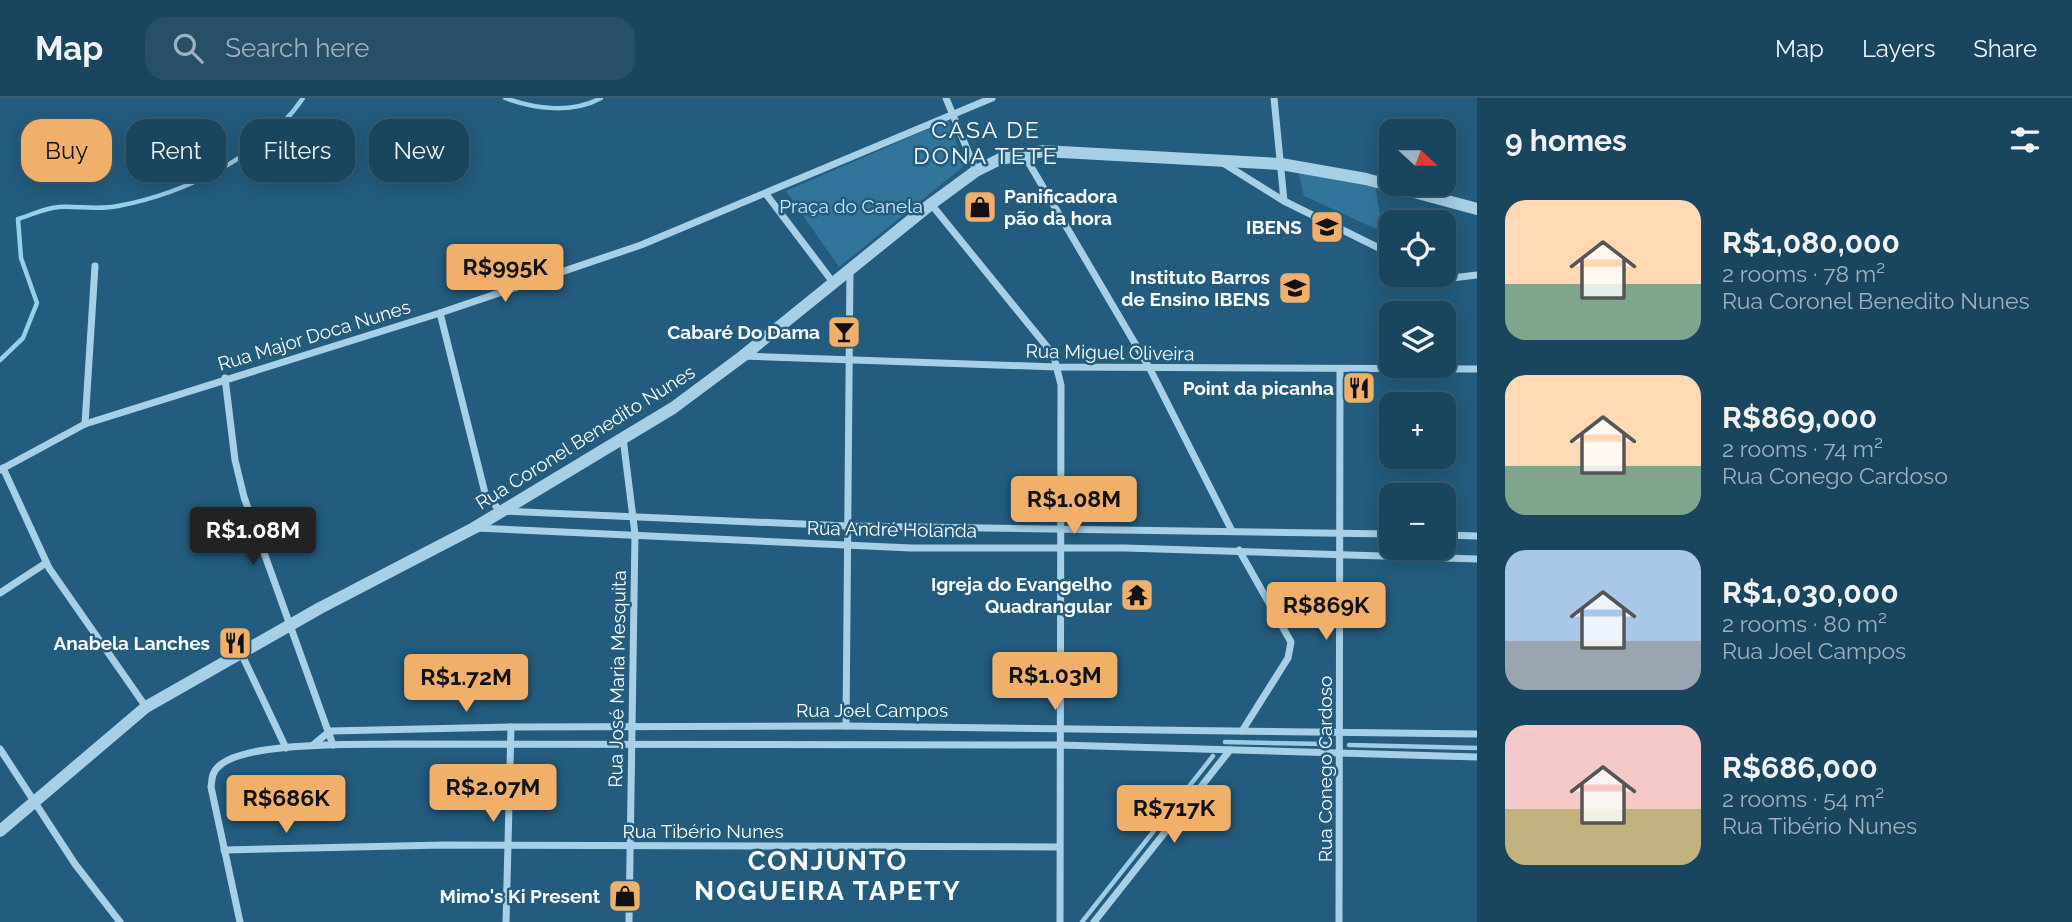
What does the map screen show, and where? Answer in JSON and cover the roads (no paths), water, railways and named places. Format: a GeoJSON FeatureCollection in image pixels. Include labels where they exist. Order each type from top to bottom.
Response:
{"type":"FeatureCollection","features":[{"type":"Feature","properties":{"kind":"street"},"geometry":{"type":"LineString","coordinates":[[946,98],[976,171]]}},
{"type":"Feature","properties":{"kind":"street","name":"Rua Major Doca Nunes"},"geometry":{"type":"LineString","coordinates":[[2,469],[85,424],[225,378],[440,313],[641,245],[992,98]]}},
{"type":"Feature","properties":{"kind":"street"},"geometry":{"type":"LineString","coordinates":[[1274,98],[1284,201]]}},
{"type":"Feature","properties":{"kind":"street"},"geometry":{"type":"LineString","coordinates":[[1023,153],[1150,369],[1232,531]]}},
{"type":"Feature","properties":{"kind":"street","name":"Rua Coronel Benedito Nunes"},"geometry":{"type":"LineString","coordinates":[[0,831],[146,707],[474,528],[673,408],[743,356],[832,281],[931,204],[976,171],[1000,159],[1023,153],[1216,159],[1284,201],[1379,248]]}},
{"type":"Feature","properties":{"kind":"street"},"geometry":{"type":"LineString","coordinates":[[1216,159],[1281,164],[1366,179],[1477,209]]}},
{"type":"Feature","properties":{"kind":"street"},"geometry":{"type":"LineString","coordinates":[[766,194],[832,281]]}},
{"type":"Feature","properties":{"kind":"street"},"geometry":{"type":"LineString","coordinates":[[931,204],[1048,348],[1057,367],[1062,403],[1058,847],[1060,922]]}},
{"type":"Feature","properties":{"kind":"street"},"geometry":{"type":"LineString","coordinates":[[85,424],[95,266]]}},
{"type":"Feature","properties":{"kind":"street"},"geometry":{"type":"LineString","coordinates":[[846,726],[850,268]]}},
{"type":"Feature","properties":{"kind":"street"},"geometry":{"type":"LineString","coordinates":[[1456,278],[1477,275]]}},
{"type":"Feature","properties":{"kind":"street"},"geometry":{"type":"LineString","coordinates":[[440,313],[485,493],[490,503],[500,511]]}},
{"type":"Feature","properties":{"kind":"street","name":"Rua Miguel Oliveira"},"geometry":{"type":"LineString","coordinates":[[743,356],[849,362],[1150,369],[1477,368]]}},
{"type":"Feature","properties":{"kind":"street","name":"Rua Conego Cardoso"},"geometry":{"type":"LineString","coordinates":[[1340,369],[1340,920]]}},
{"type":"Feature","properties":{"kind":"street"},"geometry":{"type":"LineString","coordinates":[[225,378],[235,460],[244,497],[333,745]]}},
{"type":"Feature","properties":{"kind":"street","name":"Rua José Maria Mesquita"},"geometry":{"type":"LineString","coordinates":[[623,438],[635,534],[629,922]]}},
{"type":"Feature","properties":{"kind":"street"},"geometry":{"type":"LineString","coordinates":[[2,469],[46,563],[146,707]]}},
{"type":"Feature","properties":{"kind":"street","name":"Rua André Holanda"},"geometry":{"type":"LineString","coordinates":[[500,511],[634,519],[848,526],[1379,534]]}},
{"type":"Feature","properties":{"kind":"street","name":"Rua André Holanda"},"geometry":{"type":"LineString","coordinates":[[474,528],[848,545],[1239,550],[1477,559]]}},
{"type":"Feature","properties":{"kind":"street"},"geometry":{"type":"LineString","coordinates":[[1456,536],[1477,536]]}},
{"type":"Feature","properties":{"kind":"street"},"geometry":{"type":"LineString","coordinates":[[1239,550],[1291,642],[1288,658],[1242,731]]}},
{"type":"Feature","properties":{"kind":"street"},"geometry":{"type":"LineString","coordinates":[[0,593],[46,563]]}},
{"type":"Feature","properties":{"kind":"street"},"geometry":{"type":"LineString","coordinates":[[241,653],[286,748]]}},
{"type":"Feature","properties":{"kind":"street","name":"Rua Joel Campos"},"geometry":{"type":"LineString","coordinates":[[330,732],[511,727],[1059,726],[1210,731],[1477,734]]}},
{"type":"Feature","properties":{"kind":"street"},"geometry":{"type":"LineString","coordinates":[[506,922],[511,727]]}},
{"type":"Feature","properties":{"kind":"street"},"geometry":{"type":"LineString","coordinates":[[1206,750],[1210,731]]}},
{"type":"Feature","properties":{"kind":"street"},"geometry":{"type":"LineString","coordinates":[[313,745],[330,732]]}},
{"type":"Feature","properties":{"kind":"street","name":"Rua Joel Campos"},"geometry":{"type":"LineString","coordinates":[[224,850],[211,787],[214,772],[225,761],[246,754],[313,745],[1059,745],[1477,757]]}},
{"type":"Feature","properties":{"kind":"street"},"geometry":{"type":"LineString","coordinates":[[0,749],[75,864],[120,922]]}},
{"type":"Feature","properties":{"kind":"street"},"geometry":{"type":"LineString","coordinates":[[1094,922],[1230,750]]}},
{"type":"Feature","properties":{"kind":"street","name":"Rua Tibério Nunes"},"geometry":{"type":"LineString","coordinates":[[224,850],[1058,847]]}},
{"type":"Feature","properties":{"kind":"street"},"geometry":{"type":"LineString","coordinates":[[224,850],[240,922]]}},
{"type":"Feature","properties":{"kind":"waterway"},"geometry":{"type":"LineString","coordinates":[[0,360],[23,338],[37,303],[21,258],[18,219],[54,208],[118,206],[195,182],[221,169],[267,137],[287,119],[303,98]]}},
{"type":"Feature","properties":{"kind":"waterway"},"geometry":{"type":"LineString","coordinates":[[505,98],[553,108],[578,106],[601,98]]}},
{"type":"Feature","properties":{"kind":"waterway"},"geometry":{"type":"LineString","coordinates":[[1225,742],[1326,744]]}},
{"type":"Feature","properties":{"kind":"waterway"},"geometry":{"type":"LineString","coordinates":[[1349,745],[1477,748]]}},
{"type":"Feature","properties":{"kind":"waterway"},"geometry":{"type":"LineString","coordinates":[[1082,922],[1213,756]]}},
{"type":"Feature","properties":{"kind":"place","name":"Panificadora pão da hora"},"geometry":{"type":"Point","coordinates":[980,207]}},
{"type":"Feature","properties":{"kind":"place","name":"IBENS"},"geometry":{"type":"Point","coordinates":[1327,227]}},
{"type":"Feature","properties":{"kind":"place","name":"Instituto Barros de Ensino IBENS"},"geometry":{"type":"Point","coordinates":[1295,288]}},
{"type":"Feature","properties":{"kind":"place","name":"Cabaré Do Dama"},"geometry":{"type":"Point","coordinates":[844,332]}},
{"type":"Feature","properties":{"kind":"place","name":"Point da picanha"},"geometry":{"type":"Point","coordinates":[1359,388]}},
{"type":"Feature","properties":{"kind":"place","name":"Igreja do Evangelho Quadrangular"},"geometry":{"type":"Point","coordinates":[1137,595]}},
{"type":"Feature","properties":{"kind":"place","name":"Anabela Lanches"},"geometry":{"type":"Point","coordinates":[235,643]}},
{"type":"Feature","properties":{"kind":"place","name":"Mimo's Ki Present"},"geometry":{"type":"Point","coordinates":[625,896]}},
{"type":"Feature","properties":{"kind":"district","name":"CASA DE DONA TETE"},"geometry":{"type":"Point","coordinates":[986,142]}},
{"type":"Feature","properties":{"kind":"district","name":"CONJUNTO NOGUEIRA TAPETY"},"geometry":{"type":"Point","coordinates":[828,876]}},
{"type":"Feature","properties":{"kind":"park label","name":"Praça do Canela"},"geometry":{"type":"Point","coordinates":[851,206]}}]}
